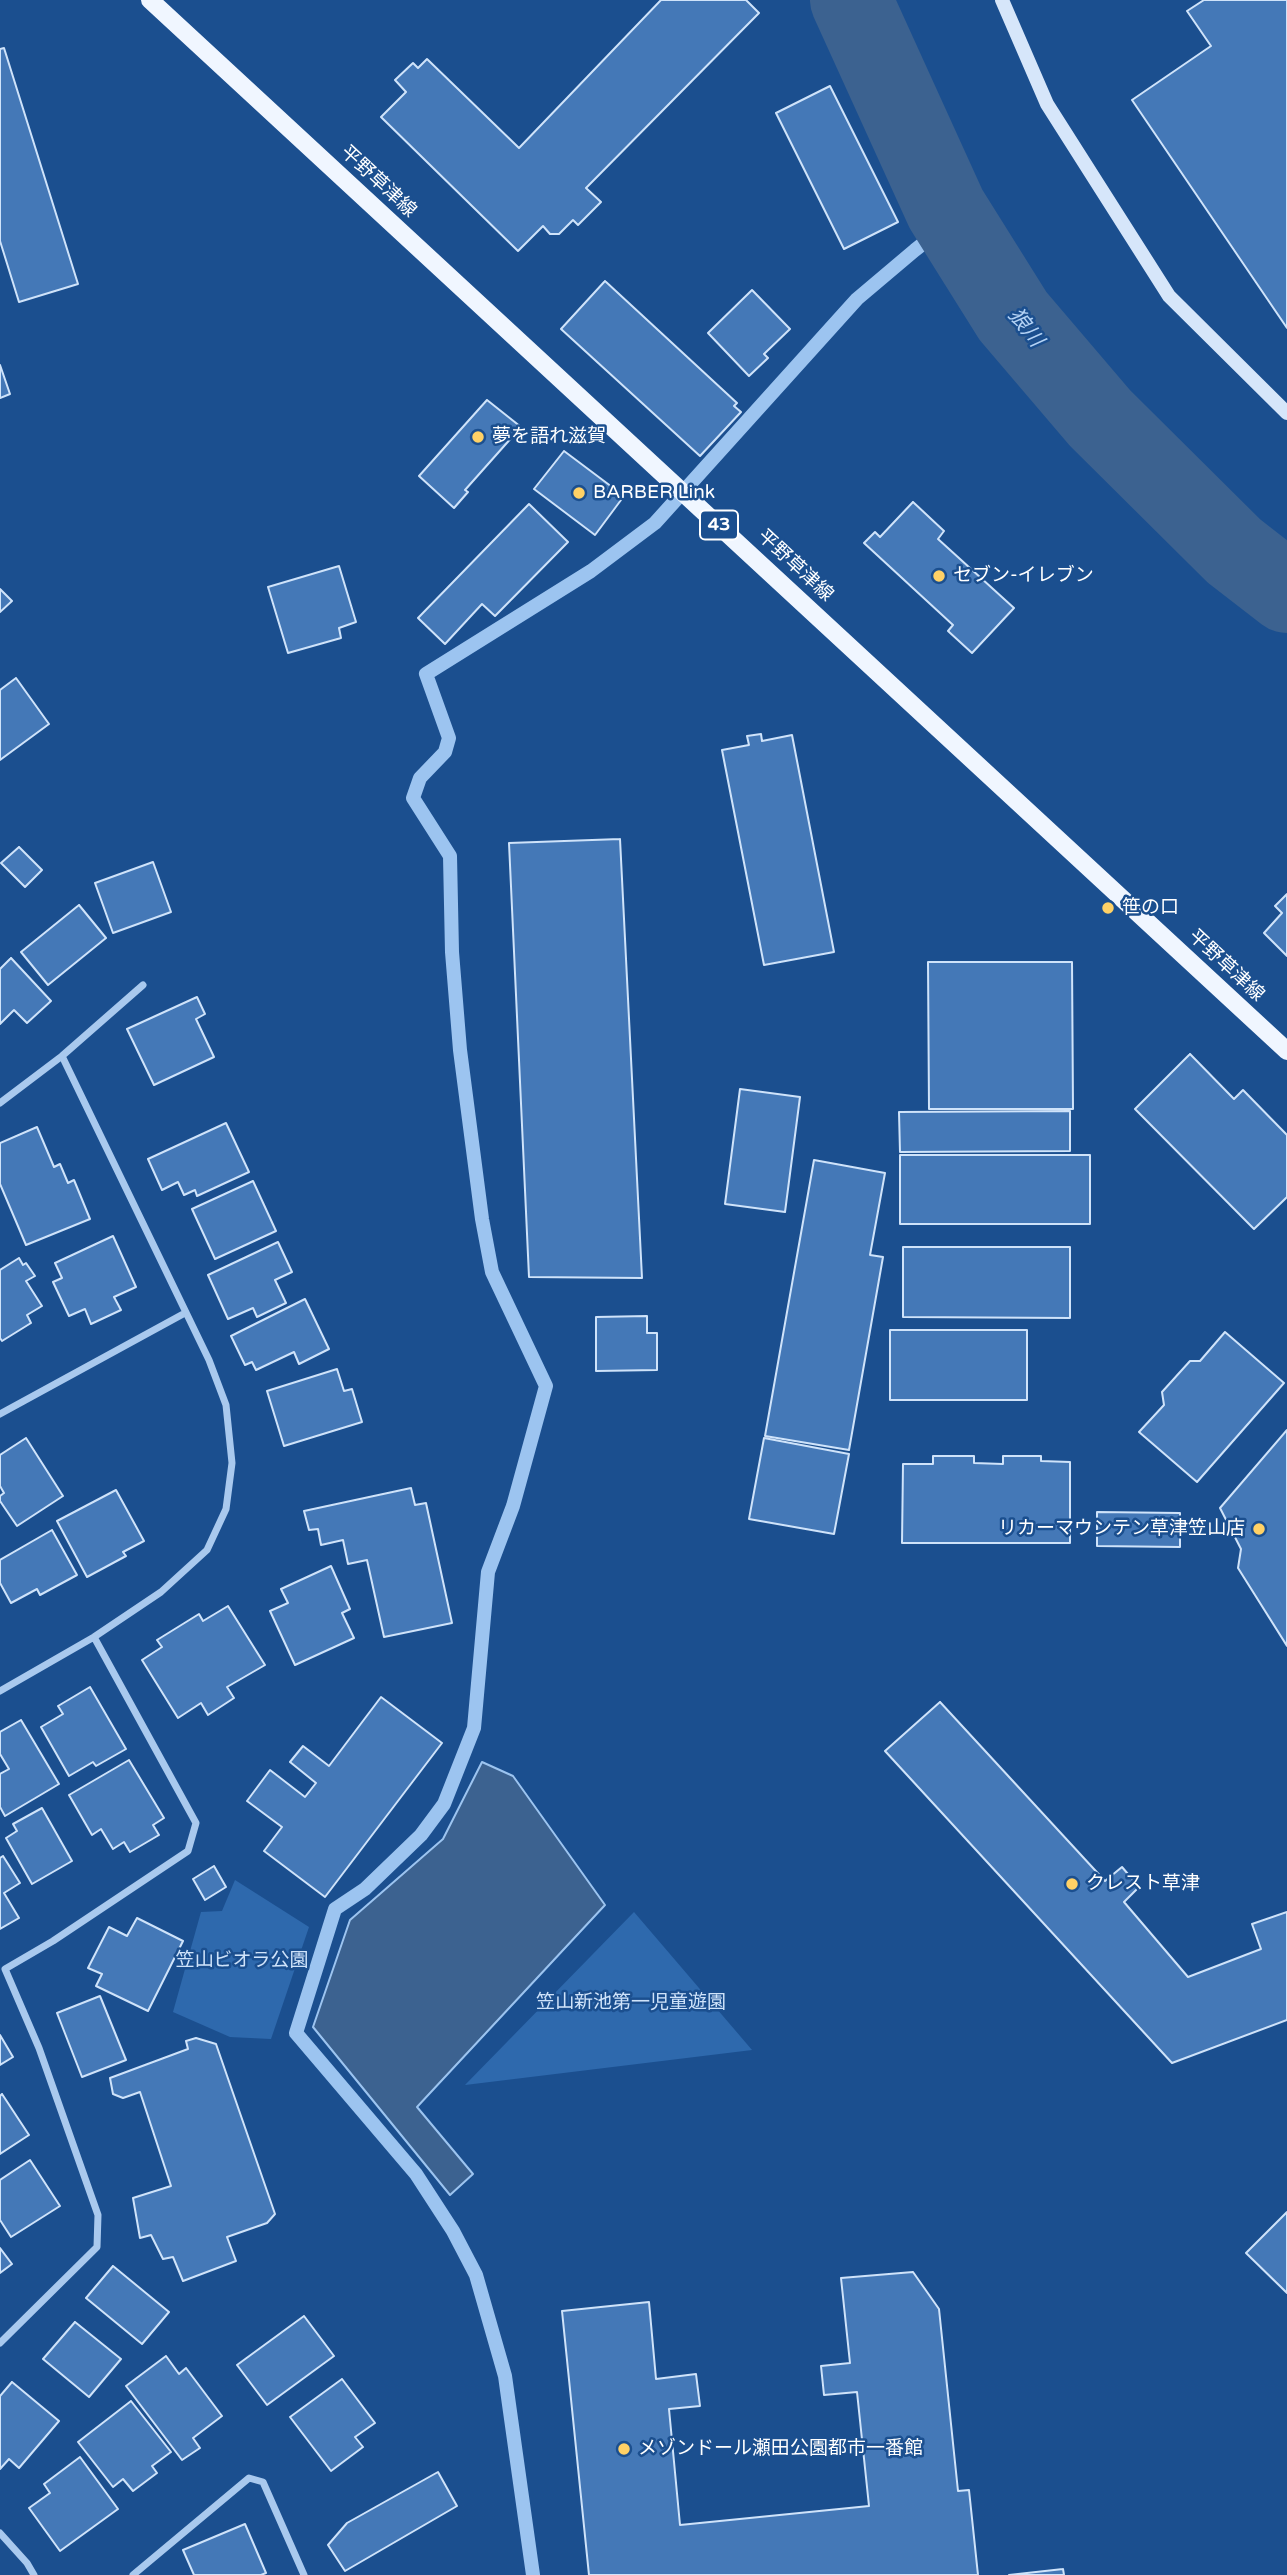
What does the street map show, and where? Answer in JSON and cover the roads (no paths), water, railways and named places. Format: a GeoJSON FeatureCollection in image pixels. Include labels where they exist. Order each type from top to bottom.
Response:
{"type":"FeatureCollection","features":[{"type":"Feature","properties":{"kind":"main road","name":"平野草津線"},"geometry":{"type":"LineString","coordinates":[[150,0],[1287,1051]]}},
{"type":"Feature","properties":{"kind":"street"},"geometry":{"type":"LineString","coordinates":[[1002,0],[1047,104],[1169,296],[1287,413]]}},
{"type":"Feature","properties":{"kind":"street"},"geometry":{"type":"LineString","coordinates":[[0,1103],[62,1056],[143,985]]}},
{"type":"Feature","properties":{"kind":"street"},"geometry":{"type":"LineString","coordinates":[[0,1690],[94,1637],[161,1592],[207,1550],[226,1508],[232,1463],[226,1405],[209,1360],[62,1056]]}},
{"type":"Feature","properties":{"kind":"street"},"geometry":{"type":"LineString","coordinates":[[0,1414],[185,1313]]}},
{"type":"Feature","properties":{"kind":"street"},"geometry":{"type":"LineString","coordinates":[[0,2343],[97,2247],[98,2215],[39,2048],[3,1970],[53,1941],[188,1851],[196,1823],[94,1637]]}},
{"type":"Feature","properties":{"kind":"street"},"geometry":{"type":"LineString","coordinates":[[133,2575],[248,2478],[263,2482],[304,2575]]}},
{"type":"Feature","properties":{"kind":"street"},"geometry":{"type":"LineString","coordinates":[[0,2533],[27,2563],[34,2575]]}},
{"type":"Feature","properties":{"kind":"waterway","name":"狼川"},"geometry":{"type":"LineString","coordinates":[[851,0],[946,209],[1013,316],[1100,418],[1234,551],[1287,592]]}},
{"type":"Feature","properties":{"kind":"waterway"},"geometry":{"type":"LineString","coordinates":[[533,2575],[505,2376],[476,2275],[453,2231],[416,2174],[296,2033],[335,1909],[365,1889],[421,1835],[444,1804],[474,1728],[488,1572],[513,1506],[546,1386],[492,1272],[482,1219],[460,1050],[452,952],[450,856],[413,798],[420,778],[445,752],[449,738],[426,674],[591,571],[655,523],[857,299],[953,220]]}},
{"type":"Feature","properties":{"kind":"place","name":"夢を語れ滋賀"},"geometry":{"type":"Point","coordinates":[478,437]}},
{"type":"Feature","properties":{"kind":"place","name":"BARBER Link"},"geometry":{"type":"Point","coordinates":[579,493]}},
{"type":"Feature","properties":{"kind":"place","name":"セブン-イレブン"},"geometry":{"type":"Point","coordinates":[939,576]}},
{"type":"Feature","properties":{"kind":"place","name":"笹の口"},"geometry":{"type":"Point","coordinates":[1108,908]}},
{"type":"Feature","properties":{"kind":"place","name":"リカーマウンテン草津笠山店"},"geometry":{"type":"Point","coordinates":[1259,1529]}},
{"type":"Feature","properties":{"kind":"place","name":"クレスト草津"},"geometry":{"type":"Point","coordinates":[1072,1884]}},
{"type":"Feature","properties":{"kind":"place","name":"メゾンドール瀬田公園都市一番館"},"geometry":{"type":"Point","coordinates":[624,2449]}},
{"type":"Feature","properties":{"kind":"park label","name":"笠山ビオラ公園"},"geometry":{"type":"Point","coordinates":[242,1961]}},
{"type":"Feature","properties":{"kind":"park label","name":"笠山新池第一児童遊園"},"geometry":{"type":"Point","coordinates":[631,2003]}}]}
